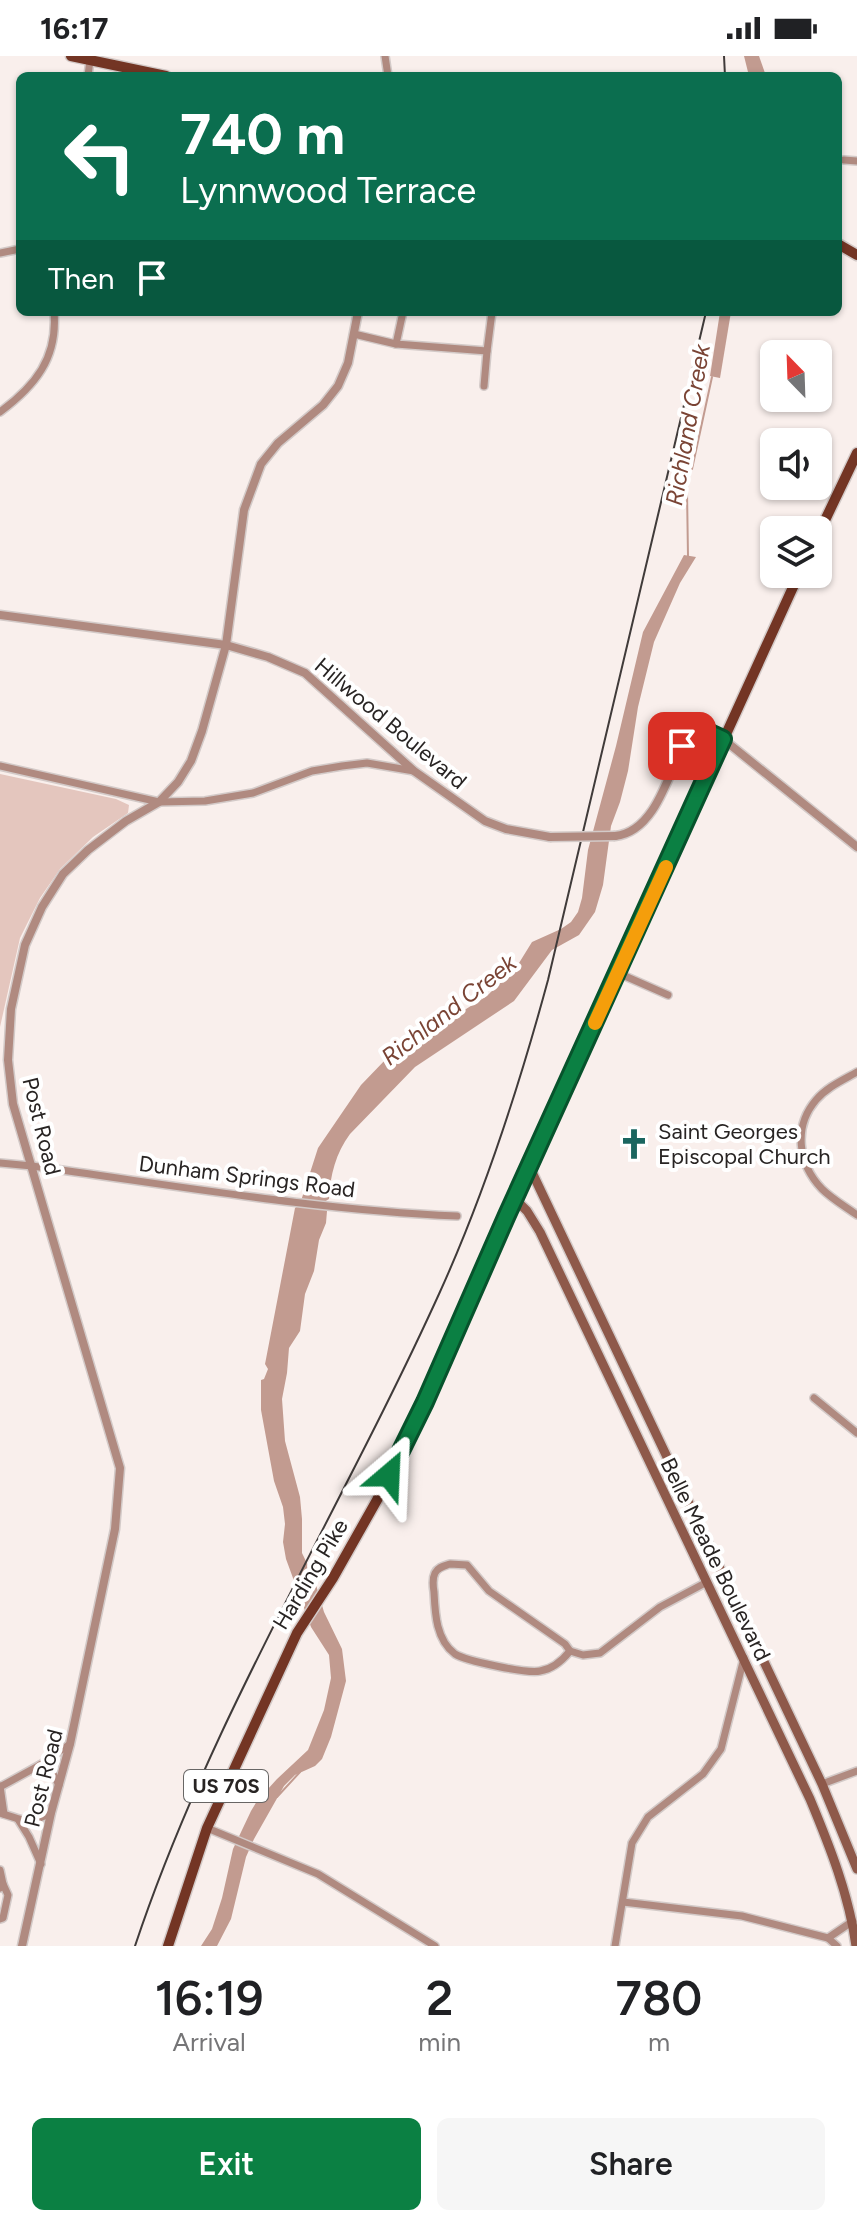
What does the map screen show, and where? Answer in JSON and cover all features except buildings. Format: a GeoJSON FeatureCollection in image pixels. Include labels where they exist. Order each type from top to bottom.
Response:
{"type":"FeatureCollection","features":[{"type":"Feature","properties":{"kind":"main road"},"geometry":{"type":"LineString","coordinates":[[71,56],[147,72]]}},
{"type":"Feature","properties":{"kind":"main road"},"geometry":{"type":"LineString","coordinates":[[827,516],[857,453]]}},
{"type":"Feature","properties":{"kind":"main road","name":"Harding Pike"},"geometry":{"type":"LineString","coordinates":[[165,1946],[207,1828],[297,1633],[333,1578],[377,1500],[425,1402],[793,588]]}},
{"type":"Feature","properties":{"kind":"main road","name":"Belle Meade Boulevard"},"geometry":{"type":"LineString","coordinates":[[530,1168],[822,1784],[857,1869]]}},
{"type":"Feature","properties":{"kind":"main road","name":"Belle Meade Boulevard"},"geometry":{"type":"LineString","coordinates":[[515,1199],[540,1232],[805,1789],[832,1852],[855,1919],[856,1946]]}},
{"type":"Feature","properties":{"kind":"main road"},"geometry":{"type":"LineString","coordinates":[[560,1273],[575,1266]]}},
{"type":"Feature","properties":{"kind":"main road"},"geometry":{"type":"LineString","coordinates":[[587,1331],[603,1324]]}},
{"type":"Feature","properties":{"kind":"main road"},"geometry":{"type":"LineString","coordinates":[[629,1417],[644,1410]]}},
{"type":"Feature","properties":{"kind":"main road"},"geometry":{"type":"LineString","coordinates":[[707,1582],[722,1575]]}},
{"type":"Feature","properties":{"kind":"main road"},"geometry":{"type":"LineString","coordinates":[[744,1658],[759,1651]]}},
{"type":"Feature","properties":{"kind":"main road"},"geometry":{"type":"LineString","coordinates":[[805,1789],[822,1784]]}},
{"type":"Feature","properties":{"kind":"street"},"geometry":{"type":"LineString","coordinates":[[88,72],[90,60]]}},
{"type":"Feature","properties":{"kind":"street"},"geometry":{"type":"LineString","coordinates":[[844,160],[857,161]]}},
{"type":"Feature","properties":{"kind":"street"},"geometry":{"type":"LineString","coordinates":[[0,412],[22,395],[43,369],[54,339],[54,316]]}},
{"type":"Feature","properties":{"kind":"street","name":"Post Road"},"geometry":{"type":"LineString","coordinates":[[22,1946],[51,1813],[70,1744],[115,1529],[120,1468],[13,1104],[8,1060],[11,1009],[25,945],[42,907],[63,874],[126,821],[159,802],[178,782],[191,761],[226,645],[244,510],[261,464],[278,443],[323,405],[338,386],[348,363],[357,316]]}},
{"type":"Feature","properties":{"kind":"street"},"geometry":{"type":"LineString","coordinates":[[396,344],[402,316]]}},
{"type":"Feature","properties":{"kind":"street"},"geometry":{"type":"LineString","coordinates":[[484,386],[491,316]]}},
{"type":"Feature","properties":{"kind":"street"},"geometry":{"type":"LineString","coordinates":[[354,334],[396,344],[487,351]]}},
{"type":"Feature","properties":{"kind":"street","name":"Hillwood Boulevard"},"geometry":{"type":"LineString","coordinates":[[0,615],[226,645],[268,657],[305,673],[414,771],[485,821],[506,829],[550,837],[615,836],[633,831],[646,820],[682,746],[688,740],[708,732],[723,739]]}},
{"type":"Feature","properties":{"kind":"street"},"geometry":{"type":"LineString","coordinates":[[723,739],[857,847]]}},
{"type":"Feature","properties":{"kind":"street"},"geometry":{"type":"LineString","coordinates":[[0,766],[159,802],[205,801],[253,793],[312,771],[342,766],[367,763],[414,771]]}},
{"type":"Feature","properties":{"kind":"street"},"geometry":{"type":"LineString","coordinates":[[618,973],[668,995]]}},
{"type":"Feature","properties":{"kind":"street"},"geometry":{"type":"LineString","coordinates":[[857,1072],[832,1085],[816,1099],[801,1131],[802,1154],[811,1174],[823,1190],[857,1215]]}},
{"type":"Feature","properties":{"kind":"street","name":"Dunham Springs Road"},"geometry":{"type":"LineString","coordinates":[[0,1163],[296,1202],[457,1216]]}},
{"type":"Feature","properties":{"kind":"street"},"geometry":{"type":"LineString","coordinates":[[814,1398],[857,1433]]}},
{"type":"Feature","properties":{"kind":"street"},"geometry":{"type":"LineString","coordinates":[[570,1651],[555,1666],[537,1672],[478,1662],[456,1654],[442,1639],[435,1616],[433,1577],[436,1571],[450,1564],[467,1565],[489,1591],[565,1644],[570,1651],[583,1655],[600,1653],[660,1607],[707,1582]]}},
{"type":"Feature","properties":{"kind":"street"},"geometry":{"type":"LineString","coordinates":[[615,1946],[632,1843],[648,1817],[703,1774],[721,1749],[744,1658]]}},
{"type":"Feature","properties":{"kind":"street"},"geometry":{"type":"LineString","coordinates":[[51,1813],[37,1820],[19,1821],[2,1814],[0,1786],[40,1765],[70,1744]]}},
{"type":"Feature","properties":{"kind":"street"},"geometry":{"type":"LineString","coordinates":[[40,1765],[52,1772],[59,1785]]}},
{"type":"Feature","properties":{"kind":"street"},"geometry":{"type":"LineString","coordinates":[[822,1784],[857,1771]]}},
{"type":"Feature","properties":{"kind":"street"},"geometry":{"type":"LineString","coordinates":[[19,1821],[41,1864]]}},
{"type":"Feature","properties":{"kind":"street"},"geometry":{"type":"LineString","coordinates":[[207,1828],[318,1874],[435,1946]]}},
{"type":"Feature","properties":{"kind":"street"},"geometry":{"type":"LineString","coordinates":[[0,1870],[2,1886],[8,1895],[3,1918],[0,1919]]}},
{"type":"Feature","properties":{"kind":"street"},"geometry":{"type":"LineString","coordinates":[[623,1902],[742,1916],[828,1938],[837,1946]]}},
{"type":"Feature","properties":{"kind":"street"},"geometry":{"type":"LineString","coordinates":[[828,1938],[855,1919]]}},
{"type":"Feature","properties":{"kind":"shaded area"},"geometry":{"type":"Polygon","coordinates":[[[744,56],[759,56],[765,72],[748,72],[744,56]]]}},
{"type":"Feature","properties":{"kind":"shaded area"},"geometry":{"type":"Polygon","coordinates":[[[719,316],[730,316],[720,378],[710,376],[719,316]]]}},
{"type":"Feature","properties":{"kind":"shaded area"},"geometry":{"type":"Polygon","coordinates":[[[684,555],[696,557],[680,583],[654,642],[638,707],[628,771],[611,826],[603,885],[595,912],[579,935],[552,950],[514,1001],[415,1067],[350,1134],[335,1165],[329,1199],[324,1202],[326,1223],[305,1294],[300,1331],[289,1348],[282,1399],[285,1441],[300,1497],[302,1553],[342,1649],[346,1681],[322,1759],[315,1766],[295,1775],[284,1786],[246,1857],[231,1919],[217,1946],[201,1946],[212,1929],[233,1849],[251,1811],[277,1779],[308,1750],[324,1710],[331,1678],[329,1655],[311,1627],[286,1559],[283,1507],[274,1481],[261,1410],[261,1380],[268,1369],[265,1364],[295,1208],[300,1204],[318,1148],[361,1085],[387,1058],[487,996],[519,963],[532,942],[561,929],[578,912],[588,850],[643,632],[684,555]]]}},
{"type":"Feature","properties":{"kind":"shaded area"},"geometry":{"type":"Polygon","coordinates":[[[0,774],[116,799],[129,805],[128,813],[93,837],[60,869],[40,898],[20,938],[0,1027],[0,774]]]}},
{"type":"Feature","properties":{"kind":"waterway","name":"Richland Creek"},"geometry":{"type":"LineString","coordinates":[[692,469],[712,377]]}},
{"type":"Feature","properties":{"kind":"waterway","name":"Richland Creek"},"geometry":{"type":"LineString","coordinates":[[687,491],[688,556]]}},
{"type":"Feature","properties":{"kind":"waterway","name":"Richland Creek"},"geometry":{"type":"LineString","coordinates":[[277,1797],[300,1772]]}},
{"type":"Feature","properties":{"kind":"railway"},"geometry":{"type":"LineString","coordinates":[[724,56],[725,72]]}},
{"type":"Feature","properties":{"kind":"railway"},"geometry":{"type":"LineString","coordinates":[[135,1946],[166,1861],[238,1697],[401,1375],[439,1294],[500,1139],[548,980],[705,316]]}},
{"type":"Feature","properties":{"kind":"slow traffic"},"geometry":{"type":"LineString","coordinates":[[595,1023],[666,867]]}},
{"type":"Feature","properties":{"kind":"place","name":"Saint Georges Episcopal Church"},"geometry":{"type":"Point","coordinates":[634,1144]}},
{"type":"Feature","properties":{"kind":"route"},"geometry":{"type":"LineString","coordinates":[[389,1475],[425,1402],[723,739],[708,732],[688,740],[682,746]]}}]}
